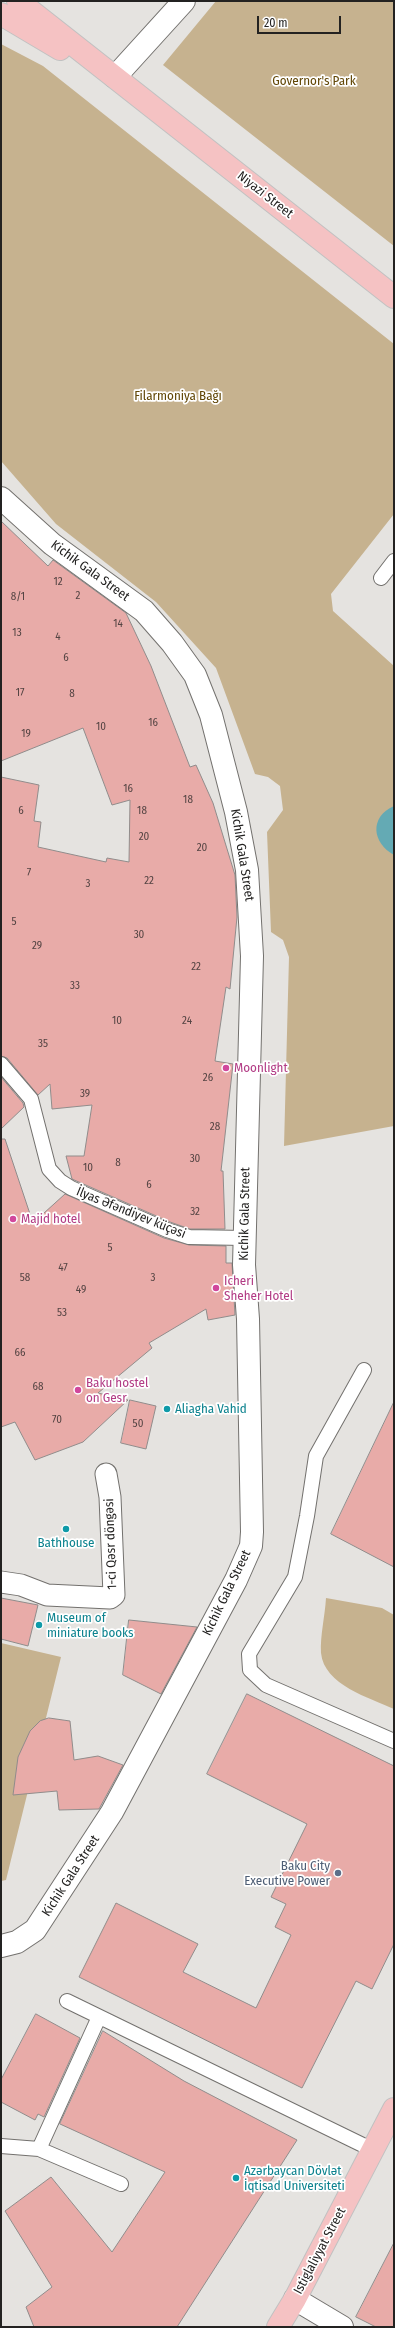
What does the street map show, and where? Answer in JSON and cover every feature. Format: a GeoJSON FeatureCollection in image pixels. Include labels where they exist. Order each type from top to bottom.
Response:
{"type":"FeatureCollection","features":[{"type":"Feature","properties":{"kind":"main road","name":"Niyazi Street"},"geometry":{"type":"LineString","coordinates":[[7,12],[115,77],[394,297]]}},
{"type":"Feature","properties":{"kind":"main road","name":"Niyazi Street"},"geometry":{"type":"LineString","coordinates":[[7,12],[136,94]]}},
{"type":"Feature","properties":{"kind":"main road","name":"Istiglaliyyat Street"},"geometry":{"type":"LineString","coordinates":[[278,2327],[295,2299],[394,2110]]}},
{"type":"Feature","properties":{"kind":"street"},"geometry":{"type":"LineString","coordinates":[[115,77],[184,1]]}},
{"type":"Feature","properties":{"kind":"street","name":"Kichik Gala Street"},"geometry":{"type":"LineString","coordinates":[[1,498],[52,544],[144,611],[172,643],[195,675],[211,715],[236,812],[247,870],[252,956],[244,1238],[251,1449],[251,1546],[236,1580],[112,1812],[35,1930],[17,1942],[1,1946]]}},
{"type":"Feature","properties":{"kind":"street","name":"1-ci Qəsr döngəsi"},"geometry":{"type":"LineString","coordinates":[[1,1582],[21,1585],[47,1595],[110,1598],[114,1595],[110,1497],[106,1474]]}},
{"type":"Feature","properties":{"kind":"street"},"geometry":{"type":"LineString","coordinates":[[295,2299],[342,2327]]}},
{"type":"Feature","properties":{"kind":"lane"},"geometry":{"type":"LineString","coordinates":[[381,578],[394,561]]}},
{"type":"Feature","properties":{"kind":"lane","name":"İlyas Əfəndiyev küçəsi"},"geometry":{"type":"LineString","coordinates":[[1,1064],[30,1099],[50,1169],[60,1181],[71,1188],[167,1230],[189,1237],[244,1238]]}},
{"type":"Feature","properties":{"kind":"lane"},"geometry":{"type":"LineString","coordinates":[[364,1370],[316,1456],[307,1516],[295,1577],[249,1654],[250,1670],[266,1685],[394,1741]]}},
{"type":"Feature","properties":{"kind":"lane"},"geometry":{"type":"LineString","coordinates":[[67,2001],[373,2150]]}},
{"type":"Feature","properties":{"kind":"lane"},"geometry":{"type":"LineString","coordinates":[[39,2148],[99,2017]]}},
{"type":"Feature","properties":{"kind":"lane"},"geometry":{"type":"LineString","coordinates":[[1,2146],[39,2148],[121,2184]]}},
{"type":"Feature","properties":{"kind":"green space","name":"Governor's Park"},"geometry":{"type":"Polygon","coordinates":[[[216,1],[394,1],[394,246],[163,65],[216,1]]]}},
{"type":"Feature","properties":{"kind":"green space","name":"Filarmoniya Bağı"},"geometry":{"type":"Polygon","coordinates":[[[1,44],[43,66],[394,344],[394,514],[331,594],[333,611],[394,666],[394,1126],[284,1146],[289,957],[283,940],[271,932],[267,832],[283,810],[280,786],[268,777],[255,774],[216,668],[156,602],[56,524],[1,461],[1,44]]]}},
{"type":"Feature","properties":{"kind":"green space"},"geometry":{"type":"Polygon","coordinates":[[[326,1598],[382,1608],[394,1615],[394,1709],[350,1689],[330,1674],[324,1664],[321,1653],[326,1598]]]}},
{"type":"Feature","properties":{"kind":"green space"},"geometry":{"type":"Polygon","coordinates":[[[1,1643],[61,1657],[6,1880],[1,1881],[1,1643]]]}},
{"type":"Feature","properties":{"kind":"water"},"geometry":{"type":"Polygon","coordinates":[[[394,806],[394,855],[381,844],[376,830],[380,817],[394,806]]]}},
{"type":"Feature","properties":{"kind":"building"},"geometry":{"type":"Polygon","coordinates":[[[1,521],[48,566],[53,560],[126,613],[151,666],[190,767],[196,765],[213,803],[235,875],[237,917],[230,989],[226,987],[215,1061],[233,1064],[221,1171],[223,1171],[225,1229],[190,1229],[170,1222],[72,1179],[66,1156],[84,1156],[92,1105],[52,1109],[50,1084],[38,1095],[7,1058],[1,1056],[1,777],[39,785],[34,821],[41,822],[38,847],[106,862],[107,858],[129,862],[130,800],[112,805],[83,728],[1,761],[1,521]]]}},
{"type":"Feature","properties":{"kind":"building"},"geometry":{"type":"Polygon","coordinates":[[[1,1077],[23,1103],[24,1107],[1,1129],[1,1077]]]}},
{"type":"Feature","properties":{"kind":"building"},"geometry":{"type":"Polygon","coordinates":[[[1,1139],[5,1139],[33,1223],[65,1194],[164,1238],[189,1245],[226,1246],[226,1263],[232,1263],[235,1315],[208,1320],[206,1309],[149,1343],[152,1348],[98,1393],[128,1400],[83,1442],[35,1460],[15,1422],[1,1427],[1,1139]]]}},
{"type":"Feature","properties":{"kind":"building"},"geometry":{"type":"Polygon","coordinates":[[[130,1400],[156,1406],[146,1449],[121,1443],[130,1400]]]}},
{"type":"Feature","properties":{"kind":"building"},"geometry":{"type":"Polygon","coordinates":[[[394,1402],[394,1567],[331,1534],[394,1402]]]}},
{"type":"Feature","properties":{"kind":"building"},"geometry":{"type":"Polygon","coordinates":[[[1,1598],[38,1605],[28,1646],[1,1639],[1,1598]]]}},
{"type":"Feature","properties":{"kind":"building"},"geometry":{"type":"Polygon","coordinates":[[[129,1620],[197,1627],[161,1694],[123,1675],[129,1620]]]}},
{"type":"Feature","properties":{"kind":"building","name":"Baku City Executive Power"},"geometry":{"type":"Polygon","coordinates":[[[247,1694],[394,1766],[394,1944],[372,1989],[356,1981],[302,2088],[79,1977],[116,1903],[198,1944],[183,1972],[256,2008],[291,1935],[275,1927],[286,1904],[271,1897],[307,1824],[207,1774],[247,1694]]]}},
{"type":"Feature","properties":{"kind":"building"},"geometry":{"type":"Polygon","coordinates":[[[49,1718],[70,1721],[74,1760],[98,1756],[123,1765],[99,1809],[59,1810],[57,1791],[13,1795],[18,1757],[30,1731],[40,1721],[49,1718]]]}},
{"type":"Feature","properties":{"kind":"building"},"geometry":{"type":"Polygon","coordinates":[[[36,2014],[80,2038],[44,2117],[38,2114],[35,2120],[1,2102],[1,2080],[36,2014]]]}},
{"type":"Feature","properties":{"kind":"building","name":"Azərbaycan Dövlət İqtisad Universiteti"},"geometry":{"type":"Polygon","coordinates":[[[103,2031],[184,2081],[297,2140],[177,2327],[34,2327],[26,2307],[52,2287],[5,2211],[51,2177],[112,2252],[165,2172],[60,2124],[103,2031]]]}},
{"type":"Feature","properties":{"kind":"building"},"geometry":{"type":"Polygon","coordinates":[[[394,2243],[394,2327],[376,2327],[356,2317],[394,2243]]]}},
{"type":"Feature","properties":{"kind":"place","name":"Moonlight"},"geometry":{"type":"Point","coordinates":[226,1068]}},
{"type":"Feature","properties":{"kind":"place","name":"Majid hotel"},"geometry":{"type":"Point","coordinates":[13,1219]}},
{"type":"Feature","properties":{"kind":"place","name":"Icheri Sheher Hotel"},"geometry":{"type":"Point","coordinates":[216,1288]}},
{"type":"Feature","properties":{"kind":"place","name":"Baku hostel on Gesr"},"geometry":{"type":"Point","coordinates":[78,1390]}},
{"type":"Feature","properties":{"kind":"place","name":"Aliagha Vahid"},"geometry":{"type":"Point","coordinates":[167,1409]}},
{"type":"Feature","properties":{"kind":"place","name":"Bathhouse"},"geometry":{"type":"Point","coordinates":[66,1529]}},
{"type":"Feature","properties":{"kind":"place","name":"Museum of miniature books"},"geometry":{"type":"Point","coordinates":[39,1625]}},
{"type":"Feature","properties":{"kind":"place","name":"Baku City Executive Power"},"geometry":{"type":"Point","coordinates":[338,1873]}},
{"type":"Feature","properties":{"kind":"place","name":"Azərbaycan Dövlət İqtisad Universiteti"},"geometry":{"type":"Point","coordinates":[236,2178]}}]}
